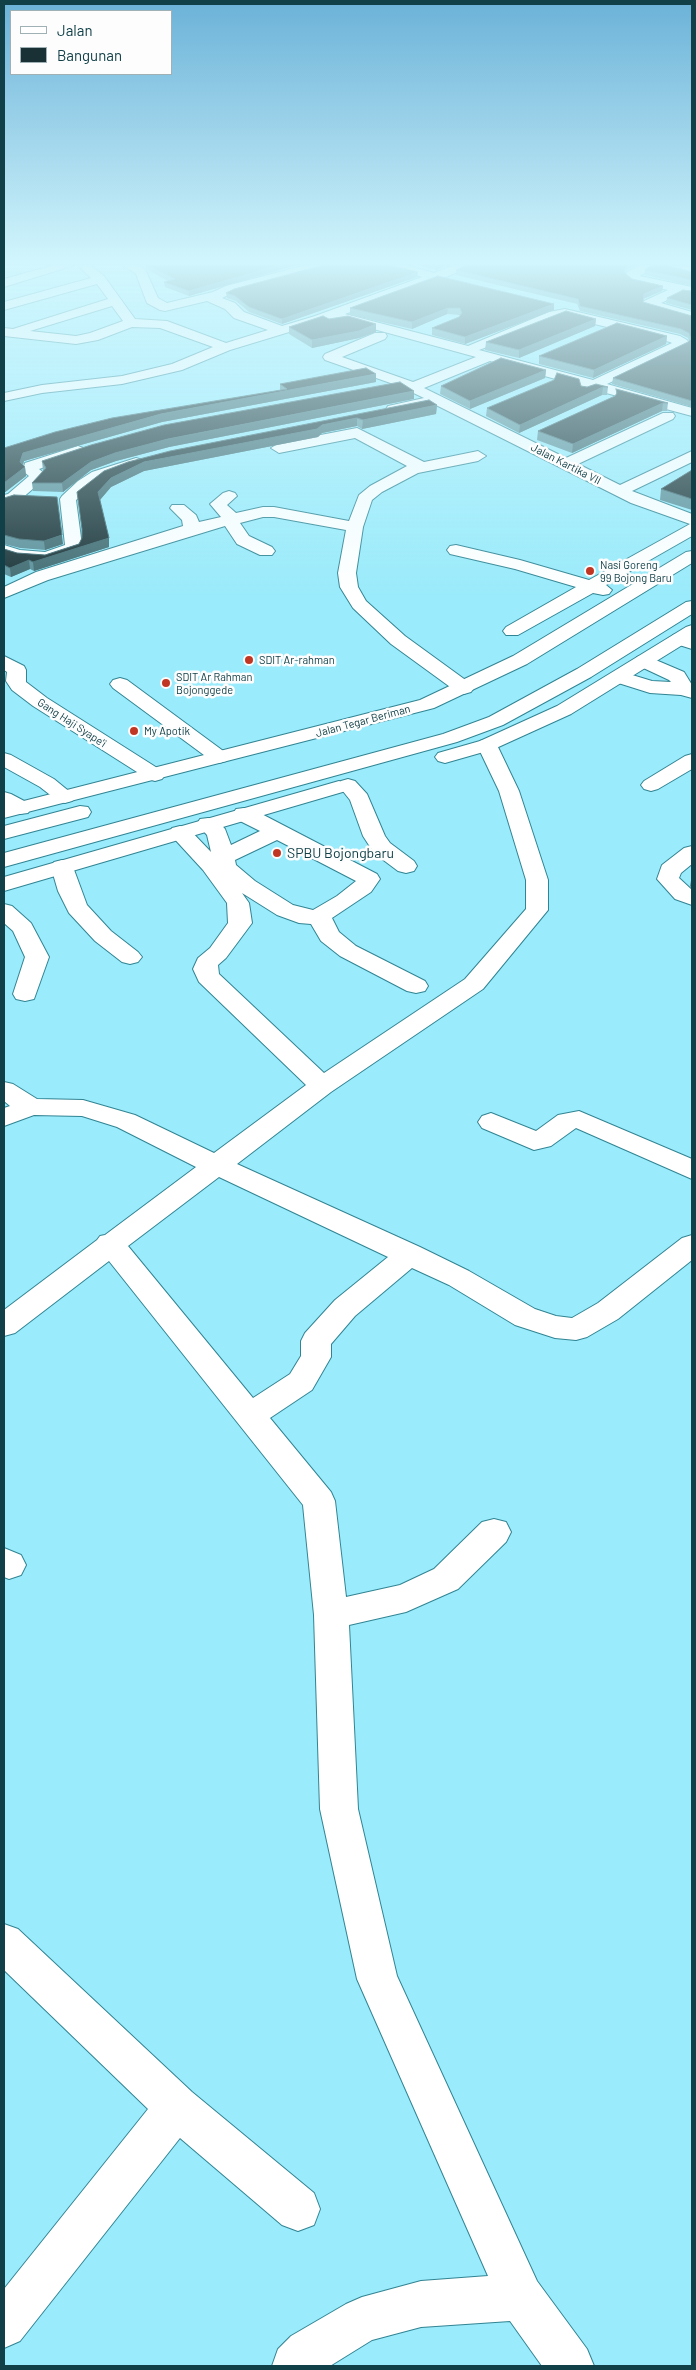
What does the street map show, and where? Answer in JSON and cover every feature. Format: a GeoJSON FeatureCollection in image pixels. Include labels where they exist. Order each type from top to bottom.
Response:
{"type":"FeatureCollection","features":[{"type":"Feature","properties":{"kind":"street"},"geometry":{"type":"LineString","coordinates":[[4,397],[42,389],[144,376]]}},
{"type":"Feature","properties":{"kind":"street","name":"Jalan Kartika VII"},"geometry":{"type":"LineString","coordinates":[[382,376],[408,385],[620,491],[692,520]]}},
{"type":"Feature","properties":{"kind":"street"},"geometry":{"type":"LineString","coordinates":[[376,388],[408,385],[428,376]]}},
{"type":"Feature","properties":{"kind":"street"},"geometry":{"type":"LineString","coordinates":[[519,376],[543,385],[580,392],[604,402],[667,411],[692,412]]}},
{"type":"Feature","properties":{"kind":"street"},"geometry":{"type":"LineString","coordinates":[[559,376],[593,385],[667,411],[692,423]]}},
{"type":"Feature","properties":{"kind":"street"},"geometry":{"type":"LineString","coordinates":[[580,392],[613,376]]}},
{"type":"Feature","properties":{"kind":"street"},"geometry":{"type":"LineString","coordinates":[[567,464],[667,411],[684,397]]}},
{"type":"Feature","properties":{"kind":"street"},"geometry":{"type":"LineString","coordinates":[[374,414],[438,400]]}},
{"type":"Feature","properties":{"kind":"street"},"geometry":{"type":"LineString","coordinates":[[470,416],[488,409]]}},
{"type":"Feature","properties":{"kind":"street"},"geometry":{"type":"LineString","coordinates":[[327,423],[276,441],[357,433],[421,467]]}},
{"type":"Feature","properties":{"kind":"street"},"geometry":{"type":"LineString","coordinates":[[518,440],[536,432]]}},
{"type":"Feature","properties":{"kind":"street"},"geometry":{"type":"LineString","coordinates":[[9,498],[37,477],[38,475],[30,471],[31,466],[95,452],[122,466]]}},
{"type":"Feature","properties":{"kind":"street"},"geometry":{"type":"LineString","coordinates":[[464,688],[398,640],[359,604],[349,587],[348,573],[354,527],[365,498],[382,485],[421,467],[478,456]]}},
{"type":"Feature","properties":{"kind":"street"},"geometry":{"type":"LineString","coordinates":[[620,491],[692,456]]}},
{"type":"Feature","properties":{"kind":"street"},"geometry":{"type":"LineString","coordinates":[[9,498],[68,499],[84,484],[98,475],[122,466],[150,459]]}},
{"type":"Feature","properties":{"kind":"street"},"geometry":{"type":"LineString","coordinates":[[229,496],[218,504],[231,519],[237,534],[243,540],[266,551]]}},
{"type":"Feature","properties":{"kind":"street"},"geometry":{"type":"LineString","coordinates":[[4,550],[18,555],[46,556],[58,554],[73,547],[68,499]]}},
{"type":"Feature","properties":{"kind":"street"},"geometry":{"type":"LineString","coordinates":[[178,508],[190,518],[192,529]]}},
{"type":"Feature","properties":{"kind":"street"},"geometry":{"type":"LineString","coordinates":[[4,593],[42,576],[192,529],[263,512],[274,512],[354,527]]}},
{"type":"Feature","properties":{"kind":"street"},"geometry":{"type":"LineString","coordinates":[[512,631],[692,529]]}},
{"type":"Feature","properties":{"kind":"street"},"geometry":{"type":"LineString","coordinates":[[456,550],[520,564],[623,597]]}},
{"type":"Feature","properties":{"kind":"street","name":"Jalan Tegar Beriman"},"geometry":{"type":"LineString","coordinates":[[4,832],[427,704],[520,660],[692,556]]}},
{"type":"Feature","properties":{"kind":"street","name":"Jalan Tegar Beriman"},"geometry":{"type":"LineString","coordinates":[[9,806],[65,797],[218,757],[245,759],[446,715],[509,686],[692,577]]}},
{"type":"Feature","properties":{"kind":"street"},"geometry":{"type":"LineString","coordinates":[[4,860],[468,731],[496,721],[584,673],[692,606]]}},
{"type":"Feature","properties":{"kind":"street"},"geometry":{"type":"LineString","coordinates":[[4,884],[487,745],[564,710],[644,661],[688,638]]}},
{"type":"Feature","properties":{"kind":"street"},"geometry":{"type":"LineString","coordinates":[[644,661],[686,682]]}},
{"type":"Feature","properties":{"kind":"street","name":"Gang Haji Syape'i"},"geometry":{"type":"LineString","coordinates":[[4,662],[17,670],[16,681],[19,686],[40,702],[155,775]]}},
{"type":"Feature","properties":{"kind":"street"},"geometry":{"type":"LineString","coordinates":[[560,664],[584,673]]}},
{"type":"Feature","properties":{"kind":"street"},"geometry":{"type":"LineString","coordinates":[[619,677],[650,687],[686,682]]}},
{"type":"Feature","properties":{"kind":"street"},"geometry":{"type":"LineString","coordinates":[[120,684],[218,757]]}},
{"type":"Feature","properties":{"kind":"street"},"geometry":{"type":"LineString","coordinates":[[4,1325],[110,1243],[322,1086],[382,1043],[474,984],[537,910],[537,880],[523,831],[509,791],[487,745]]}},
{"type":"Feature","properties":{"kind":"street"},"geometry":{"type":"LineString","coordinates":[[4,759],[47,783],[65,797]]}},
{"type":"Feature","properties":{"kind":"street"},"geometry":{"type":"LineString","coordinates":[[651,785],[692,760]]}},
{"type":"Feature","properties":{"kind":"street"},"geometry":{"type":"LineString","coordinates":[[348,785],[360,798],[374,836],[382,848],[406,866]]}},
{"type":"Feature","properties":{"kind":"street"},"geometry":{"type":"LineString","coordinates":[[272,786],[289,801]]}},
{"type":"Feature","properties":{"kind":"street"},"geometry":{"type":"LineString","coordinates":[[208,824],[217,834],[226,867],[247,886],[285,910],[307,918],[319,916],[351,896],[368,879],[244,814]]}},
{"type":"Feature","properties":{"kind":"street"},"geometry":{"type":"LineString","coordinates":[[223,858],[277,831]]}},
{"type":"Feature","properties":{"kind":"street"},"geometry":{"type":"LineString","coordinates":[[180,833],[211,865],[238,904],[240,923],[218,953],[206,963],[205,969],[208,977],[322,1086]]}},
{"type":"Feature","properties":{"kind":"street"},"geometry":{"type":"LineString","coordinates":[[692,852],[670,870],[668,879],[673,886],[692,898]]}},
{"type":"Feature","properties":{"kind":"street"},"geometry":{"type":"LineString","coordinates":[[62,867],[68,891],[76,908],[103,936],[130,958]]}},
{"type":"Feature","properties":{"kind":"street"},"geometry":{"type":"LineString","coordinates":[[4,911],[22,928],[37,957],[25,994]]}},
{"type":"Feature","properties":{"kind":"street"},"geometry":{"type":"LineString","coordinates":[[319,916],[330,936],[348,951],[416,986]]}},
{"type":"Feature","properties":{"kind":"street"},"geometry":{"type":"LineString","coordinates":[[4,1090],[31,1106]]}},
{"type":"Feature","properties":{"kind":"street"},"geometry":{"type":"LineString","coordinates":[[4,1118],[31,1106],[83,1108],[126,1121],[162,1140],[459,1278],[525,1317],[555,1327],[576,1329],[608,1311],[692,1245]]}},
{"type":"Feature","properties":{"kind":"street"},"geometry":{"type":"LineString","coordinates":[[491,1122],[534,1141],[542,1140],[572,1119],[579,1120],[692,1170]]}},
{"type":"Feature","properties":{"kind":"street"},"geometry":{"type":"LineString","coordinates":[[110,1243],[319,1502],[331,1615],[339,1808],[377,1979],[521,2297],[570,2366]]}},
{"type":"Feature","properties":{"kind":"street"},"geometry":{"type":"LineString","coordinates":[[250,1416],[301,1382],[316,1357],[316,1341],[345,1308],[410,1254]]}},
{"type":"Feature","properties":{"kind":"street"},"geometry":{"type":"LineString","coordinates":[[331,1615],[406,1598],[446,1579],[494,1532]]}},
{"type":"Feature","properties":{"kind":"street"},"geometry":{"type":"LineString","coordinates":[[4,1943],[177,2107],[298,2209]]}},
{"type":"Feature","properties":{"kind":"street"},"geometry":{"type":"LineString","coordinates":[[4,2325],[177,2107]]}},
{"type":"Feature","properties":{"kind":"street"},"geometry":{"type":"LineString","coordinates":[[296,2366],[308,2352],[362,2320],[421,2304],[521,2297]]}},
{"type":"Feature","properties":{"kind":"building"},"geometry":{"type":"Polygon","coordinates":[[[325,376],[367,376],[161,414],[23,453],[20,462],[25,467],[4,483],[4,448],[55,432],[112,418],[287,389],[280,384],[325,376]]]}},
{"type":"Feature","properties":{"kind":"building"},"geometry":{"type":"Polygon","coordinates":[[[463,376],[532,376],[470,401],[441,386],[463,376]]]}},
{"type":"Feature","properties":{"kind":"building"},"geometry":{"type":"Polygon","coordinates":[[[556,376],[567,376],[579,379],[581,386],[587,387],[596,384],[608,387],[603,387],[520,425],[487,408],[554,380],[556,376]]]}},
{"type":"Feature","properties":{"kind":"building"},"geometry":{"type":"Polygon","coordinates":[[[618,376],[692,376],[692,401],[613,378],[618,376]]]}},
{"type":"Feature","properties":{"kind":"building"},"geometry":{"type":"Polygon","coordinates":[[[400,382],[414,391],[168,439],[115,453],[91,462],[62,483],[32,483],[46,468],[42,461],[91,445],[164,425],[400,382]]]}},
{"type":"Feature","properties":{"kind":"building"},"geometry":{"type":"Polygon","coordinates":[[[616,389],[668,403],[663,403],[573,444],[538,431],[615,396],[617,393],[616,389]]]}},
{"type":"Feature","properties":{"kind":"building"},"geometry":{"type":"Polygon","coordinates":[[[429,400],[437,405],[363,420],[357,418],[322,425],[317,429],[144,462],[111,478],[98,492],[109,538],[33,562],[29,560],[10,568],[4,565],[4,549],[17,553],[45,555],[79,544],[82,538],[82,529],[77,492],[104,471],[128,462],[170,451],[429,400]]]}},
{"type":"Feature","properties":{"kind":"building"},"geometry":{"type":"Polygon","coordinates":[[[692,470],[692,499],[661,489],[692,470]]]}},
{"type":"Feature","properties":{"kind":"building"},"geometry":{"type":"Polygon","coordinates":[[[14,495],[57,497],[62,535],[44,541],[19,539],[4,535],[4,498],[14,495]]]}},
{"type":"Feature","properties":{"kind":"place","name":"Nasi Goreng 99 Bojong Baru"},"geometry":{"type":"Point","coordinates":[590,571]}},
{"type":"Feature","properties":{"kind":"place","name":"SDIT Ar-rahman"},"geometry":{"type":"Point","coordinates":[249,660]}},
{"type":"Feature","properties":{"kind":"place","name":"SDIT Ar Rahman Bojonggede"},"geometry":{"type":"Point","coordinates":[166,683]}},
{"type":"Feature","properties":{"kind":"place","name":"My Apotik"},"geometry":{"type":"Point","coordinates":[134,731]}},
{"type":"Feature","properties":{"kind":"place","name":"SPBU Bojongbaru"},"geometry":{"type":"Point","coordinates":[277,853]}}]}
